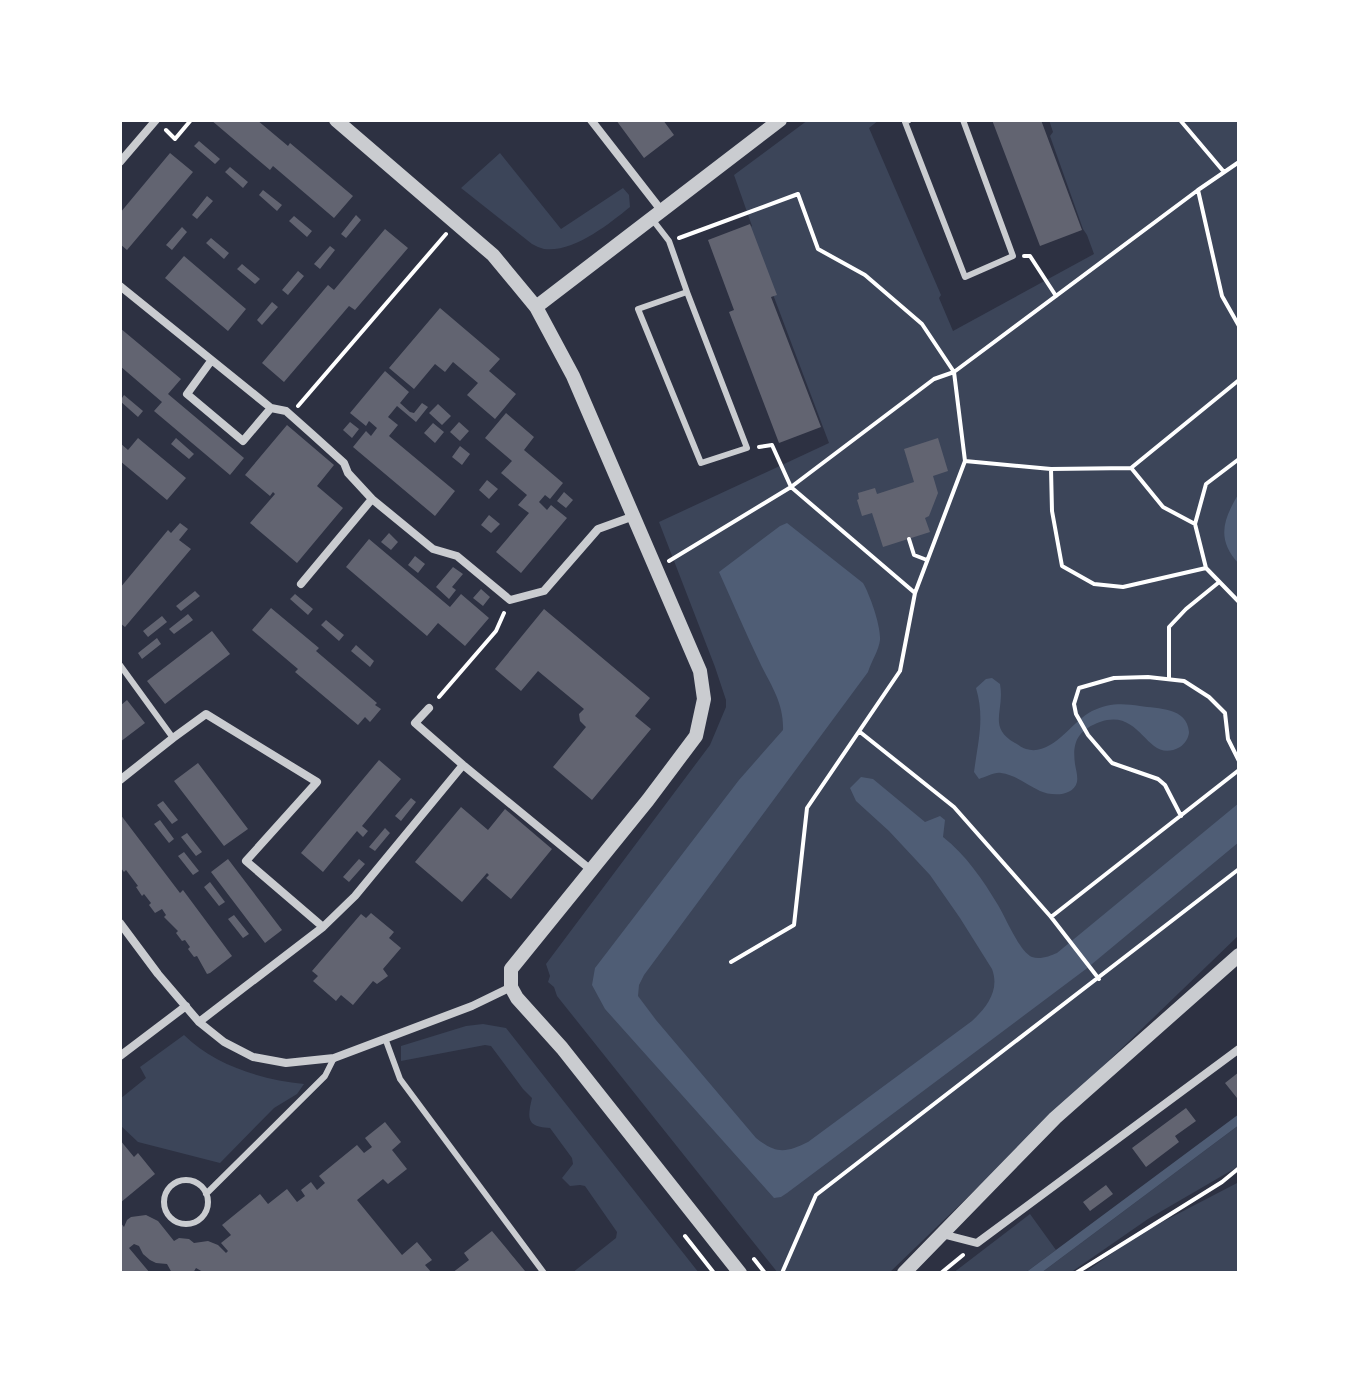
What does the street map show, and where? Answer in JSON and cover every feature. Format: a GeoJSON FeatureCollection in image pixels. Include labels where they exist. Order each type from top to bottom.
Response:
{"type":"FeatureCollection","features":[{"type":"Feature","properties":{"kind":"street"},"geometry":{"type":"LineString","coordinates":[[120,162],[156,120]]}},
{"type":"Feature","properties":{"kind":"street"},"geometry":{"type":"LineString","coordinates":[[336,120],[493,255],[536,307],[573,376],[700,671],[704,699],[696,736],[511,969],[511,987],[740,1273]]}},
{"type":"Feature","properties":{"kind":"street"},"geometry":{"type":"LineString","coordinates":[[591,120],[656,214]]}},
{"type":"Feature","properties":{"kind":"street"},"geometry":{"type":"LineString","coordinates":[[536,307],[780,120]]}},
{"type":"Feature","properties":{"kind":"street"},"geometry":{"type":"LineString","coordinates":[[120,286],[271,408],[286,411],[344,463],[348,473],[372,499],[433,549],[457,556],[510,600],[544,591],[598,529],[634,516]]}},
{"type":"Feature","properties":{"kind":"street"},"geometry":{"type":"LineString","coordinates":[[211,361],[187,394],[243,441],[271,408]]}},
{"type":"Feature","properties":{"kind":"street"},"geometry":{"type":"LineString","coordinates":[[301,584],[372,499]]}},
{"type":"Feature","properties":{"kind":"street"},"geometry":{"type":"LineString","coordinates":[[429,708],[415,723],[591,870]]}},
{"type":"Feature","properties":{"kind":"street"},"geometry":{"type":"LineString","coordinates":[[120,780],[206,714],[317,782],[246,861],[323,927]]}},
{"type":"Feature","properties":{"kind":"street"},"geometry":{"type":"LineString","coordinates":[[199,1022],[323,927],[355,896],[463,765]]}},
{"type":"Feature","properties":{"kind":"street"},"geometry":{"type":"LineString","coordinates":[[120,923],[199,1022],[224,1042],[253,1057],[286,1063],[334,1058],[472,1006],[511,987]]}},
{"type":"Feature","properties":{"kind":"street"},"geometry":{"type":"LineString","coordinates":[[904,1273],[1055,1118],[1239,955]]}},
{"type":"Feature","properties":{"kind":"street"},"geometry":{"type":"LineString","coordinates":[[120,1056],[186,1006]]}},
{"type":"Feature","properties":{"kind":"street"},"geometry":{"type":"LineString","coordinates":[[942,1234],[977,1243],[1239,1049]]}},
{"type":"Feature","properties":{"kind":"lane"},"geometry":{"type":"LineString","coordinates":[[909,120],[905,122],[965,277],[1013,256],[963,120]]}},
{"type":"Feature","properties":{"kind":"lane"},"geometry":{"type":"LineString","coordinates":[[656,214],[669,241],[747,448],[701,463],[638,309],[687,292]]}},
{"type":"Feature","properties":{"kind":"lane"},"geometry":{"type":"LineString","coordinates":[[120,665],[173,738]]}},
{"type":"Feature","properties":{"kind":"lane"},"geometry":{"type":"LineString","coordinates":[[385,1038],[400,1079],[544,1273]]}},
{"type":"Feature","properties":{"kind":"lane"},"geometry":{"type":"LineString","coordinates":[[206,1194],[325,1076],[334,1058]]}},
{"type":"Feature","properties":{"kind":"lane"},"geometry":{"type":"LineString","coordinates":[[194,1181],[206,1194],[207,1210],[193,1223],[178,1222],[166,1210],[166,1194],[177,1182],[194,1181]]}},
{"type":"Feature","properties":{"kind":"path"},"geometry":{"type":"LineString","coordinates":[[156,120],[175,139],[191,120]]}},
{"type":"Feature","properties":{"kind":"path"},"geometry":{"type":"LineString","coordinates":[[1180,120],[1224,172]]}},
{"type":"Feature","properties":{"kind":"path"},"geometry":{"type":"LineString","coordinates":[[655,569],[791,487],[934,379],[954,372],[1239,162]]}},
{"type":"Feature","properties":{"kind":"path"},"geometry":{"type":"LineString","coordinates":[[1198,190],[1222,296],[1239,326]]}},
{"type":"Feature","properties":{"kind":"path"},"geometry":{"type":"LineString","coordinates":[[669,241],[798,194],[818,249],[865,275],[922,324],[954,372],[965,461],[915,593],[900,671],[807,808],[794,925],[731,962]]}},
{"type":"Feature","properties":{"kind":"path"},"geometry":{"type":"LineString","coordinates":[[290,415],[455,223]]}},
{"type":"Feature","properties":{"kind":"path"},"geometry":{"type":"LineString","coordinates":[[1013,256],[1030,256],[1056,296]]}},
{"type":"Feature","properties":{"kind":"path"},"geometry":{"type":"LineString","coordinates":[[965,461],[1051,469],[1131,468],[1239,380]]}},
{"type":"Feature","properties":{"kind":"path"},"geometry":{"type":"LineString","coordinates":[[747,448],[772,445],[791,487],[915,593]]}},
{"type":"Feature","properties":{"kind":"path"},"geometry":{"type":"LineString","coordinates":[[1239,459],[1206,484],[1195,524],[1206,568],[1239,602]]}},
{"type":"Feature","properties":{"kind":"path"},"geometry":{"type":"LineString","coordinates":[[1131,468],[1163,507],[1195,524]]}},
{"type":"Feature","properties":{"kind":"path"},"geometry":{"type":"LineString","coordinates":[[1051,469],[1052,511],[1062,566],[1094,584],[1123,587],[1206,568]]}},
{"type":"Feature","properties":{"kind":"path"},"geometry":{"type":"LineString","coordinates":[[909,539],[914,555],[927,560]]}},
{"type":"Feature","properties":{"kind":"path"},"geometry":{"type":"LineString","coordinates":[[1169,679],[1169,627],[1218,583]]}},
{"type":"Feature","properties":{"kind":"path"},"geometry":{"type":"LineString","coordinates":[[429,708],[496,631],[510,600]]}},
{"type":"Feature","properties":{"kind":"path"},"geometry":{"type":"LineString","coordinates":[[1181,816],[1165,785],[1158,779],[1112,763],[1088,735],[1074,704],[1079,688],[1114,678],[1184,681],[1197,688],[1225,713],[1228,739],[1239,761]]}},
{"type":"Feature","properties":{"kind":"path"},"geometry":{"type":"LineString","coordinates":[[860,732],[954,807],[1051,917],[1099,979]]}},
{"type":"Feature","properties":{"kind":"path"},"geometry":{"type":"LineString","coordinates":[[1051,917],[1239,770]]}},
{"type":"Feature","properties":{"kind":"path"},"geometry":{"type":"LineString","coordinates":[[782,1273],[816,1195],[1239,869]]}},
{"type":"Feature","properties":{"kind":"path"},"geometry":{"type":"LineString","coordinates":[[1076,1273],[1222,1182],[1239,1168]]}},
{"type":"Feature","properties":{"kind":"path"},"geometry":{"type":"LineString","coordinates":[[941,1273],[977,1243]]}},
{"type":"Feature","properties":{"kind":"shaded area"},"geometry":{"type":"Polygon","coordinates":[[[808,120],[879,120],[869,128],[941,295],[939,298],[953,331],[1094,254],[1050,136],[1053,132],[1049,120],[1239,120],[1239,935],[889,1273],[778,1273],[557,996],[548,982],[550,976],[546,964],[710,745],[726,707],[715,667],[659,522],[829,443],[748,228],[752,226],[734,175],[808,120]]]}},
{"type":"Feature","properties":{"kind":"shaded area"},"geometry":{"type":"Polygon","coordinates":[[[500,153],[561,229],[623,188],[629,195],[630,207],[578,242],[555,249],[540,248],[461,188],[500,153]]]}},
{"type":"Feature","properties":{"kind":"shaded area"},"geometry":{"type":"Polygon","coordinates":[[[1239,493],[1239,564],[1227,546],[1224,529],[1239,493]]]}},
{"type":"Feature","properties":{"kind":"shaded area"},"geometry":{"type":"Polygon","coordinates":[[[787,523],[863,583],[879,627],[878,648],[868,672],[644,975],[638,996],[763,1143],[781,1150],[808,1142],[972,1021],[983,1010],[993,991],[992,969],[930,875],[856,801],[850,788],[861,777],[873,779],[925,822],[940,816],[945,820],[943,837],[974,868],[1022,948],[1035,958],[1057,953],[1239,803],[1239,842],[1086,969],[787,1193],[774,1198],[605,1009],[592,985],[595,968],[739,780],[783,730],[782,712],[776,696],[719,572],[787,523]]]}},
{"type":"Feature","properties":{"kind":"shaded area"},"geometry":{"type":"Polygon","coordinates":[[[992,678],[1000,684],[999,724],[1002,731],[1026,749],[1044,748],[1092,711],[1116,704],[1163,709],[1177,714],[1187,724],[1188,736],[1182,746],[1169,751],[1159,749],[1126,722],[1100,722],[1086,729],[1078,738],[1074,756],[1077,782],[1066,793],[1045,793],[1001,773],[979,779],[974,772],[980,720],[976,688],[992,678]]]}},
{"type":"Feature","properties":{"kind":"shaded area"},"geometry":{"type":"Polygon","coordinates":[[[483,1024],[506,1028],[699,1273],[572,1273],[616,1238],[617,1232],[585,1186],[570,1186],[562,1178],[573,1164],[572,1158],[550,1128],[537,1126],[530,1120],[532,1098],[491,1046],[401,1061],[401,1046],[466,1026],[483,1024]]]}},
{"type":"Feature","properties":{"kind":"shaded area"},"geometry":{"type":"Polygon","coordinates":[[[184,1035],[224,1063],[255,1075],[304,1084],[297,1094],[274,1108],[220,1163],[138,1142],[120,1125],[120,1099],[146,1078],[140,1067],[184,1035]]]}},
{"type":"Feature","properties":{"kind":"shaded area"},"geometry":{"type":"Polygon","coordinates":[[[1239,1114],[1239,1125],[1041,1273],[1025,1273],[1239,1114]]]}},
{"type":"Feature","properties":{"kind":"shaded area"},"geometry":{"type":"Polygon","coordinates":[[[1239,1125],[1239,1166],[1148,1219],[1070,1273],[1041,1273],[1239,1125]]]}},
{"type":"Feature","properties":{"kind":"shaded area"},"geometry":{"type":"Polygon","coordinates":[[[1239,1182],[1239,1273],[1084,1273],[1139,1234],[1239,1182]]]}},
{"type":"Feature","properties":{"kind":"shaded area"},"geometry":{"type":"Polygon","coordinates":[[[1030,1214],[1056,1250],[1025,1273],[953,1273],[1030,1214]]]}},
{"type":"Feature","properties":{"kind":"building"},"geometry":{"type":"Polygon","coordinates":[[[211,120],[257,120],[288,146],[290,143],[353,196],[334,218],[273,166],[270,170],[211,120]]]}},
{"type":"Feature","properties":{"kind":"building"},"geometry":{"type":"Polygon","coordinates":[[[616,120],[663,120],[674,135],[644,158],[616,120]]]}},
{"type":"Feature","properties":{"kind":"building"},"geometry":{"type":"Polygon","coordinates":[[[992,120],[1041,120],[1082,230],[1040,246],[992,120]]]}},
{"type":"Feature","properties":{"kind":"building"},"geometry":{"type":"Polygon","coordinates":[[[199,141],[220,159],[215,164],[194,146],[199,141]]]}},
{"type":"Feature","properties":{"kind":"building"},"geometry":{"type":"Polygon","coordinates":[[[170,153],[193,172],[127,250],[120,244],[120,213],[170,153]]]}},
{"type":"Feature","properties":{"kind":"building"},"geometry":{"type":"Polygon","coordinates":[[[230,167],[248,182],[243,188],[225,172],[230,167]]]}},
{"type":"Feature","properties":{"kind":"building"},"geometry":{"type":"Polygon","coordinates":[[[263,190],[282,205],[277,211],[259,195],[263,190]]]}},
{"type":"Feature","properties":{"kind":"building"},"geometry":{"type":"Polygon","coordinates":[[[207,196],[213,201],[197,219],[192,215],[207,196]]]}},
{"type":"Feature","properties":{"kind":"building"},"geometry":{"type":"Polygon","coordinates":[[[356,215],[361,220],[346,238],[341,234],[356,215]]]}},
{"type":"Feature","properties":{"kind":"building"},"geometry":{"type":"Polygon","coordinates":[[[294,216],[312,231],[307,237],[289,221],[294,216]]]}},
{"type":"Feature","properties":{"kind":"building"},"geometry":{"type":"Polygon","coordinates":[[[750,224],[777,295],[771,297],[821,427],[779,443],[729,312],[734,310],[708,240],[750,224]]]}},
{"type":"Feature","properties":{"kind":"building"},"geometry":{"type":"Polygon","coordinates":[[[182,227],[187,232],[172,250],[166,245],[182,227]]]}},
{"type":"Feature","properties":{"kind":"building"},"geometry":{"type":"Polygon","coordinates":[[[385,229],[408,248],[355,310],[349,306],[284,382],[262,363],[328,285],[334,290],[385,229]]]}},
{"type":"Feature","properties":{"kind":"building"},"geometry":{"type":"Polygon","coordinates":[[[211,238],[229,253],[224,259],[206,243],[211,238]]]}},
{"type":"Feature","properties":{"kind":"building"},"geometry":{"type":"Polygon","coordinates":[[[330,246],[335,250],[320,269],[314,264],[330,246]]]}},
{"type":"Feature","properties":{"kind":"building"},"geometry":{"type":"Polygon","coordinates":[[[184,256],[246,309],[228,331],[165,278],[184,256]]]}},
{"type":"Feature","properties":{"kind":"building"},"geometry":{"type":"Polygon","coordinates":[[[242,264],[260,279],[255,284],[237,269],[242,264]]]}},
{"type":"Feature","properties":{"kind":"building"},"geometry":{"type":"Polygon","coordinates":[[[298,271],[304,276],[288,295],[282,290],[298,271]]]}},
{"type":"Feature","properties":{"kind":"building"},"geometry":{"type":"Polygon","coordinates":[[[272,302],[278,307],[262,325],[257,320],[272,302]]]}},
{"type":"Feature","properties":{"kind":"building"},"geometry":{"type":"Polygon","coordinates":[[[440,308],[500,359],[489,371],[516,394],[495,419],[467,395],[478,383],[453,362],[445,372],[435,364],[414,389],[389,368],[440,308]]]}},
{"type":"Feature","properties":{"kind":"building"},"geometry":{"type":"Polygon","coordinates":[[[120,328],[181,379],[168,394],[244,458],[230,475],[154,411],[162,402],[120,366],[120,328]]]}},
{"type":"Feature","properties":{"kind":"building"},"geometry":{"type":"Polygon","coordinates":[[[385,371],[409,392],[400,403],[410,412],[414,413],[422,403],[428,407],[416,422],[397,406],[388,417],[398,425],[389,436],[455,491],[435,516],[353,447],[366,431],[371,436],[377,428],[369,421],[366,426],[350,413],[385,371]]]}},
{"type":"Feature","properties":{"kind":"building"},"geometry":{"type":"Polygon","coordinates":[[[124,395],[143,411],[138,417],[120,401],[124,395]]]}},
{"type":"Feature","properties":{"kind":"building"},"geometry":{"type":"Polygon","coordinates":[[[438,404],[451,416],[442,425],[429,413],[438,404]]]}},
{"type":"Feature","properties":{"kind":"building"},"geometry":{"type":"Polygon","coordinates":[[[506,413],[534,437],[524,450],[563,483],[550,499],[545,495],[539,502],[547,510],[551,505],[567,518],[521,573],[496,552],[529,513],[518,505],[527,495],[501,473],[512,461],[485,438],[506,413]]]}},
{"type":"Feature","properties":{"kind":"building"},"geometry":{"type":"Polygon","coordinates":[[[350,422],[359,429],[352,438],[343,430],[350,422]]]}},
{"type":"Feature","properties":{"kind":"building"},"geometry":{"type":"Polygon","coordinates":[[[459,422],[469,431],[460,441],[450,432],[459,422]]]}},
{"type":"Feature","properties":{"kind":"building"},"geometry":{"type":"Polygon","coordinates":[[[433,423],[444,432],[435,443],[424,433],[433,423]]]}},
{"type":"Feature","properties":{"kind":"building"},"geometry":{"type":"Polygon","coordinates":[[[287,425],[334,465],[317,486],[343,508],[297,563],[250,523],[275,494],[273,492],[270,496],[245,475],[287,425]]]}},
{"type":"Feature","properties":{"kind":"building"},"geometry":{"type":"Polygon","coordinates":[[[138,438],[186,478],[167,500],[120,461],[120,443],[128,450],[138,438]]]}},
{"type":"Feature","properties":{"kind":"building"},"geometry":{"type":"Polygon","coordinates":[[[176,438],[194,454],[189,459],[171,444],[176,438]]]}},
{"type":"Feature","properties":{"kind":"building"},"geometry":{"type":"Polygon","coordinates":[[[938,438],[948,471],[933,476],[938,493],[929,516],[925,518],[930,532],[883,547],[872,513],[862,516],[858,493],[875,488],[877,494],[914,482],[904,449],[938,438]]]}},
{"type":"Feature","properties":{"kind":"building"},"geometry":{"type":"Polygon","coordinates":[[[460,446],[470,454],[462,465],[452,457],[460,446]]]}},
{"type":"Feature","properties":{"kind":"building"},"geometry":{"type":"Polygon","coordinates":[[[487,480],[498,489],[489,499],[479,490],[487,480]]]}},
{"type":"Feature","properties":{"kind":"building"},"geometry":{"type":"Polygon","coordinates":[[[564,492],[573,500],[566,508],[557,501],[564,492]]]}},
{"type":"Feature","properties":{"kind":"building"},"geometry":{"type":"Polygon","coordinates":[[[489,515],[500,524],[491,533],[481,525],[489,515]]]}},
{"type":"Feature","properties":{"kind":"building"},"geometry":{"type":"Polygon","coordinates":[[[180,523],[188,529],[179,540],[191,549],[125,627],[120,623],[120,588],[168,530],[171,533],[180,523]]]}},
{"type":"Feature","properties":{"kind":"building"},"geometry":{"type":"Polygon","coordinates":[[[389,533],[398,542],[391,550],[381,542],[389,533]]]}},
{"type":"Feature","properties":{"kind":"building"},"geometry":{"type":"Polygon","coordinates":[[[369,539],[450,607],[461,594],[489,618],[465,646],[438,623],[427,636],[346,567],[369,539]]]}},
{"type":"Feature","properties":{"kind":"building"},"geometry":{"type":"Polygon","coordinates":[[[415,556],[425,564],[418,573],[408,565],[415,556]]]}},
{"type":"Feature","properties":{"kind":"building"},"geometry":{"type":"Polygon","coordinates":[[[453,567],[463,574],[452,587],[456,590],[449,599],[436,587],[453,567]]]}},
{"type":"Feature","properties":{"kind":"building"},"geometry":{"type":"Polygon","coordinates":[[[481,589],[490,597],[483,606],[473,598],[481,589]]]}},
{"type":"Feature","properties":{"kind":"building"},"geometry":{"type":"Polygon","coordinates":[[[195,591],[200,596],[181,611],[176,606],[195,591]]]}},
{"type":"Feature","properties":{"kind":"building"},"geometry":{"type":"Polygon","coordinates":[[[295,594],[313,609],[308,615],[290,599],[295,594]]]}},
{"type":"Feature","properties":{"kind":"building"},"geometry":{"type":"Polygon","coordinates":[[[271,608],[377,703],[375,705],[381,709],[370,722],[365,717],[358,725],[295,672],[298,669],[252,630],[271,608]]]}},
{"type":"Feature","properties":{"kind":"building"},"geometry":{"type":"Polygon","coordinates":[[[544,609],[650,698],[635,716],[651,729],[592,800],[553,767],[586,727],[580,721],[579,714],[584,709],[538,671],[521,691],[495,669],[544,609]]]}},
{"type":"Feature","properties":{"kind":"building"},"geometry":{"type":"Polygon","coordinates":[[[188,614],[193,620],[174,634],[169,629],[188,614]]]}},
{"type":"Feature","properties":{"kind":"building"},"geometry":{"type":"Polygon","coordinates":[[[162,616],[167,622],[148,637],[143,631],[162,616]]]}},
{"type":"Feature","properties":{"kind":"building"},"geometry":{"type":"Polygon","coordinates":[[[326,620],[344,635],[339,641],[321,625],[326,620]]]}},
{"type":"Feature","properties":{"kind":"building"},"geometry":{"type":"Polygon","coordinates":[[[212,631],[230,654],[165,704],[147,681],[212,631]]]}},
{"type":"Feature","properties":{"kind":"building"},"geometry":{"type":"Polygon","coordinates":[[[157,638],[161,644],[142,659],[138,653],[157,638]]]}},
{"type":"Feature","properties":{"kind":"building"},"geometry":{"type":"Polygon","coordinates":[[[356,645],[374,661],[370,667],[351,651],[356,645]]]}},
{"type":"Feature","properties":{"kind":"building"},"geometry":{"type":"Polygon","coordinates":[[[127,700],[145,723],[120,742],[120,706],[127,700]]]}},
{"type":"Feature","properties":{"kind":"building"},"geometry":{"type":"Polygon","coordinates":[[[379,760],[401,779],[362,826],[368,831],[363,837],[357,831],[323,872],[301,853],[379,760]]]}},
{"type":"Feature","properties":{"kind":"building"},"geometry":{"type":"Polygon","coordinates":[[[198,763],[248,829],[224,846],[174,781],[198,763]]]}},
{"type":"Feature","properties":{"kind":"building"},"geometry":{"type":"Polygon","coordinates":[[[411,798],[416,802],[401,821],[395,816],[411,798]]]}},
{"type":"Feature","properties":{"kind":"building"},"geometry":{"type":"Polygon","coordinates":[[[163,801],[178,820],[172,824],[157,805],[163,801]]]}},
{"type":"Feature","properties":{"kind":"building"},"geometry":{"type":"Polygon","coordinates":[[[461,807],[488,830],[505,809],[552,849],[511,899],[486,878],[487,873],[462,902],[415,862],[461,807]]]}},
{"type":"Feature","properties":{"kind":"building"},"geometry":{"type":"Polygon","coordinates":[[[120,814],[232,956],[210,973],[207,974],[185,940],[182,941],[176,933],[178,931],[164,917],[166,915],[162,909],[155,913],[126,870],[124,872],[120,867],[120,814]]]}},
{"type":"Feature","properties":{"kind":"building"},"geometry":{"type":"Polygon","coordinates":[[[160,820],[174,839],[169,843],[154,824],[160,820]]]}},
{"type":"Feature","properties":{"kind":"building"},"geometry":{"type":"Polygon","coordinates":[[[385,828],[390,833],[375,851],[369,847],[385,828]]]}},
{"type":"Feature","properties":{"kind":"building"},"geometry":{"type":"Polygon","coordinates":[[[187,833],[202,852],[196,856],[181,837],[187,833]]]}},
{"type":"Feature","properties":{"kind":"building"},"geometry":{"type":"Polygon","coordinates":[[[184,852],[199,871],[193,875],[178,856],[184,852]]]}},
{"type":"Feature","properties":{"kind":"building"},"geometry":{"type":"Polygon","coordinates":[[[228,859],[282,930],[265,943],[211,872],[228,859]]]}},
{"type":"Feature","properties":{"kind":"building"},"geometry":{"type":"Polygon","coordinates":[[[359,859],[365,864],[349,882],[343,877],[359,859]]]}},
{"type":"Feature","properties":{"kind":"building"},"geometry":{"type":"Polygon","coordinates":[[[210,882],[225,902],[219,906],[204,887],[210,882]]]}},
{"type":"Feature","properties":{"kind":"building"},"geometry":{"type":"Polygon","coordinates":[[[371,913],[394,932],[389,938],[401,948],[383,969],[388,976],[377,984],[373,981],[353,1005],[341,995],[336,1001],[313,981],[318,976],[312,971],[361,914],[366,918],[371,913]]]}},
{"type":"Feature","properties":{"kind":"building"},"geometry":{"type":"Polygon","coordinates":[[[234,915],[249,934],[243,938],[228,919],[234,915]]]}},
{"type":"Feature","properties":{"kind":"building"},"geometry":{"type":"Polygon","coordinates":[[[1239,1072],[1239,1097],[1237,1098],[1225,1083],[1239,1072]]]}},
{"type":"Feature","properties":{"kind":"building"},"geometry":{"type":"Polygon","coordinates":[[[1186,1108],[1196,1121],[1175,1136],[1179,1142],[1146,1167],[1132,1148],[1186,1108]]]}},
{"type":"Feature","properties":{"kind":"building"},"geometry":{"type":"Polygon","coordinates":[[[385,1122],[401,1142],[392,1150],[407,1169],[388,1184],[383,1179],[357,1200],[402,1255],[417,1242],[432,1260],[425,1265],[432,1273],[216,1273],[196,1268],[193,1273],[172,1273],[167,1264],[150,1260],[134,1244],[129,1248],[150,1273],[120,1273],[120,1222],[124,1227],[131,1217],[146,1215],[158,1221],[174,1241],[179,1238],[194,1243],[208,1241],[226,1253],[228,1251],[221,1243],[231,1235],[222,1225],[260,1194],[268,1204],[287,1189],[297,1202],[305,1196],[301,1190],[311,1182],[317,1190],[325,1183],[319,1176],[357,1145],[364,1153],[372,1147],[365,1138],[385,1122]]]}},
{"type":"Feature","properties":{"kind":"building"},"geometry":{"type":"Polygon","coordinates":[[[120,1140],[134,1157],[138,1153],[155,1174],[120,1203],[120,1140]]]}},
{"type":"Feature","properties":{"kind":"building"},"geometry":{"type":"Polygon","coordinates":[[[1106,1185],[1113,1194],[1090,1211],[1083,1202],[1106,1185]]]}},
{"type":"Feature","properties":{"kind":"building"},"geometry":{"type":"Polygon","coordinates":[[[492,1231],[525,1271],[452,1273],[469,1260],[464,1253],[492,1231]]]}}]}
